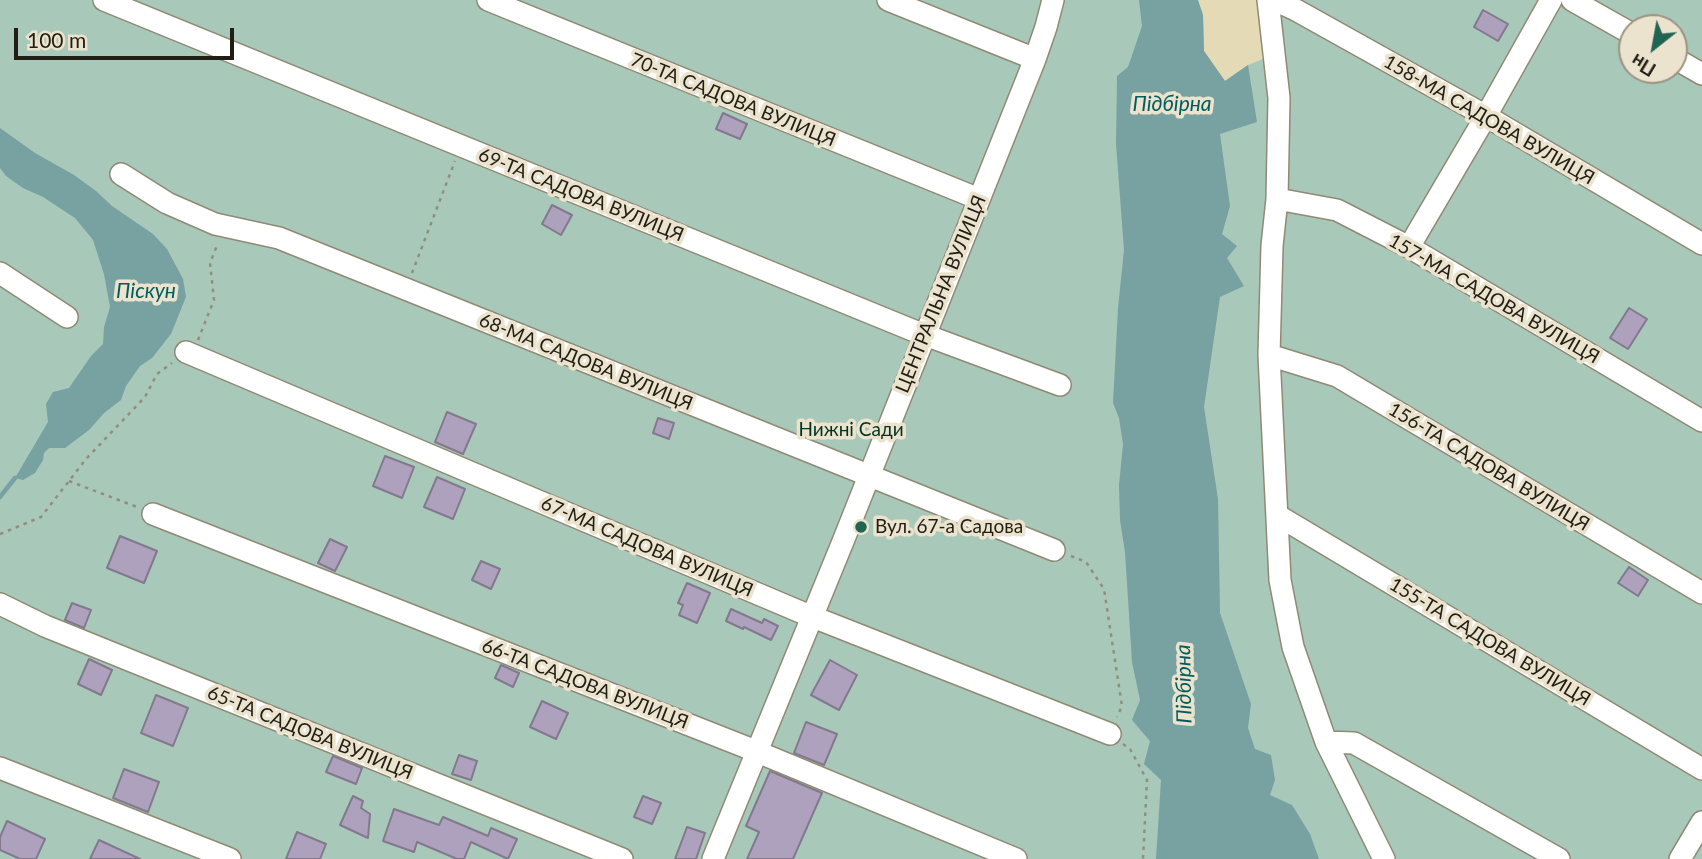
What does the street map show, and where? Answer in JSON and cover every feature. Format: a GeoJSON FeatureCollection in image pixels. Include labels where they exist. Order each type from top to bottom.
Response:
{"type":"FeatureCollection","features":[{"type":"Feature","properties":{"kind":"street","name":"69-ТА САДОВА ВУЛИЦЯ"},"geometry":{"type":"LineString","coordinates":[[104,0],[925,335],[1060,385]]}},
{"type":"Feature","properties":{"kind":"street","name":"70-ТА САДОВА ВУЛИЦЯ"},"geometry":{"type":"LineString","coordinates":[[488,0],[979,199]]}},
{"type":"Feature","properties":{"kind":"street"},"geometry":{"type":"LineString","coordinates":[[888,0],[1035,59]]}},
{"type":"Feature","properties":{"kind":"street","name":"ЦЕНТРАЛЬНА ВУЛИЦЯ"},"geometry":{"type":"LineString","coordinates":[[713,859],[1035,59],[1053,0]]}},
{"type":"Feature","properties":{"kind":"street"},"geometry":{"type":"LineString","coordinates":[[1268,0],[1279,98],[1269,355],[1280,580],[1293,647],[1326,742],[1384,859]]}},
{"type":"Feature","properties":{"kind":"street","name":"158-МА САДОВА ВУЛИЦЯ"},"geometry":{"type":"LineString","coordinates":[[1274,0],[1486,116],[1702,244]]}},
{"type":"Feature","properties":{"kind":"street"},"geometry":{"type":"LineString","coordinates":[[1409,247],[1551,0]]}},
{"type":"Feature","properties":{"kind":"street"},"geometry":{"type":"LineString","coordinates":[[1572,0],[1618,26]]}},
{"type":"Feature","properties":{"kind":"street","name":"68-МА САДОВА ВУЛИЦЯ"},"geometry":{"type":"LineString","coordinates":[[121,174],[167,203],[215,224],[279,238],[1054,550]]}},
{"type":"Feature","properties":{"kind":"street","name":"157-МА САДОВА ВУЛИЦЯ"},"geometry":{"type":"LineString","coordinates":[[1277,199],[1336,210],[1409,247],[1702,421]]}},
{"type":"Feature","properties":{"kind":"street"},"geometry":{"type":"LineString","coordinates":[[0,273],[67,317]]}},
{"type":"Feature","properties":{"kind":"street","name":"67-МА САДОВА ВУЛИЦЯ"},"geometry":{"type":"LineString","coordinates":[[186,352],[812,616],[1110,734]]}},
{"type":"Feature","properties":{"kind":"street","name":"156-ТА САДОВА ВУЛИЦЯ"},"geometry":{"type":"LineString","coordinates":[[1269,355],[1337,376],[1702,593]]}},
{"type":"Feature","properties":{"kind":"street","name":"66-ТА САДОВА ВУЛИЦЯ"},"geometry":{"type":"LineString","coordinates":[[153,514],[757,752],[1016,859]]}},
{"type":"Feature","properties":{"kind":"street","name":"155-ТА САДОВА ВУЛИЦЯ"},"geometry":{"type":"LineString","coordinates":[[1277,515],[1702,769]]}},
{"type":"Feature","properties":{"kind":"street","name":"65-ТА САДОВА ВУЛИЦЯ"},"geometry":{"type":"LineString","coordinates":[[0,604],[58,631],[622,859]]}},
{"type":"Feature","properties":{"kind":"street"},"geometry":{"type":"LineString","coordinates":[[1326,742],[1354,743],[1559,859]]}},
{"type":"Feature","properties":{"kind":"street"},"geometry":{"type":"LineString","coordinates":[[0,768],[230,859]]}},
{"type":"Feature","properties":{"kind":"street"},"geometry":{"type":"LineString","coordinates":[[1681,859],[1702,822]]}},
{"type":"Feature","properties":{"kind":"path"},"geometry":{"type":"LineString","coordinates":[[405,289],[461,146]]}},
{"type":"Feature","properties":{"kind":"path"},"geometry":{"type":"LineString","coordinates":[[0,534],[41,517],[86,459],[145,397],[157,374],[200,338],[214,300],[211,263],[225,226]]}},
{"type":"Feature","properties":{"kind":"path"},"geometry":{"type":"LineString","coordinates":[[68,481],[153,514]]}},
{"type":"Feature","properties":{"kind":"path"},"geometry":{"type":"LineString","coordinates":[[1054,550],[1086,562],[1104,589],[1122,706],[1110,734],[1130,749],[1147,780],[1143,859]]}},
{"type":"Feature","properties":{"kind":"green space","name":"Нижні Сади"},"geometry":{"type":"Polygon","coordinates":[[[0,0],[1702,0],[1702,859],[0,859],[0,0]]]}},
{"type":"Feature","properties":{"kind":"sand"},"geometry":{"type":"Polygon","coordinates":[[[1198,0],[1268,0],[1273,55],[1248,65],[1225,81],[1204,51],[1203,15],[1198,0]]]}},
{"type":"Feature","properties":{"kind":"water","name":"Підбірна"},"geometry":{"type":"Polygon","coordinates":[[[1139,0],[1198,0],[1203,15],[1204,51],[1225,81],[1248,65],[1257,122],[1220,134],[1230,206],[1222,234],[1237,246],[1227,258],[1244,286],[1220,297],[1204,407],[1218,499],[1220,613],[1251,704],[1248,728],[1255,749],[1271,755],[1275,780],[1270,795],[1292,805],[1310,834],[1319,859],[1156,859],[1161,780],[1144,764],[1150,741],[1132,720],[1140,700],[1132,662],[1125,552],[1120,520],[1119,485],[1123,444],[1119,418],[1113,403],[1124,250],[1116,144],[1117,76],[1128,67],[1142,26],[1139,0]]]}},
{"type":"Feature","properties":{"kind":"water","name":"Піскун"},"geometry":{"type":"Polygon","coordinates":[[[0,128],[35,153],[74,175],[153,234],[167,249],[183,279],[186,297],[171,334],[152,358],[140,366],[126,386],[121,400],[65,448],[49,448],[35,473],[23,480],[15,478],[48,422],[46,404],[53,392],[69,388],[91,356],[103,344],[104,327],[110,307],[104,274],[93,240],[75,218],[43,197],[23,188],[0,168],[0,128]]]}},
{"type":"Feature","properties":{"kind":"building"},"geometry":{"type":"Polygon","coordinates":[[[1483,10],[1508,24],[1498,41],[1474,27],[1483,10]]]}},
{"type":"Feature","properties":{"kind":"building"},"geometry":{"type":"Polygon","coordinates":[[[723,113],[747,124],[740,139],[716,129],[723,113]]]}},
{"type":"Feature","properties":{"kind":"building"},"geometry":{"type":"Polygon","coordinates":[[[552,205],[572,215],[561,235],[542,224],[552,205]]]}},
{"type":"Feature","properties":{"kind":"building"},"geometry":{"type":"Polygon","coordinates":[[[1629,308],[1647,319],[1628,349],[1610,338],[1629,308]]]}},
{"type":"Feature","properties":{"kind":"building"},"geometry":{"type":"Polygon","coordinates":[[[447,412],[476,424],[463,454],[435,442],[447,412]]]}},
{"type":"Feature","properties":{"kind":"building"},"geometry":{"type":"Polygon","coordinates":[[[658,418],[674,423],[669,439],[653,433],[658,418]]]}},
{"type":"Feature","properties":{"kind":"building"},"geometry":{"type":"Polygon","coordinates":[[[385,456],[414,467],[402,498],[373,486],[385,456]]]}},
{"type":"Feature","properties":{"kind":"building"},"geometry":{"type":"Polygon","coordinates":[[[437,477],[465,489],[453,519],[424,507],[437,477]]]}},
{"type":"Feature","properties":{"kind":"building"},"geometry":{"type":"Polygon","coordinates":[[[120,536],[157,551],[144,583],[107,568],[120,536]]]}},
{"type":"Feature","properties":{"kind":"building"},"geometry":{"type":"Polygon","coordinates":[[[330,539],[347,547],[335,571],[318,563],[330,539]]]}},
{"type":"Feature","properties":{"kind":"building"},"geometry":{"type":"Polygon","coordinates":[[[481,561],[500,569],[491,589],[472,580],[481,561]]]}},
{"type":"Feature","properties":{"kind":"building"},"geometry":{"type":"Polygon","coordinates":[[[1629,567],[1648,580],[1638,596],[1618,583],[1629,567]]]}},
{"type":"Feature","properties":{"kind":"building"},"geometry":{"type":"Polygon","coordinates":[[[687,583],[710,593],[697,623],[679,615],[683,605],[678,603],[687,583]]]}},
{"type":"Feature","properties":{"kind":"building"},"geometry":{"type":"Polygon","coordinates":[[[72,603],[91,610],[84,628],[65,620],[72,603]]]}},
{"type":"Feature","properties":{"kind":"building"},"geometry":{"type":"Polygon","coordinates":[[[731,609],[762,623],[764,619],[778,626],[771,640],[726,621],[731,609]]]}},
{"type":"Feature","properties":{"kind":"building"},"geometry":{"type":"Polygon","coordinates":[[[89,659],[112,670],[101,695],[78,684],[89,659]]]}},
{"type":"Feature","properties":{"kind":"building"},"geometry":{"type":"Polygon","coordinates":[[[830,660],[857,675],[839,710],[811,695],[830,660]]]}},
{"type":"Feature","properties":{"kind":"building"},"geometry":{"type":"Polygon","coordinates":[[[501,665],[519,673],[513,687],[495,678],[501,665]]]}},
{"type":"Feature","properties":{"kind":"building"},"geometry":{"type":"Polygon","coordinates":[[[156,695],[188,708],[173,746],[141,733],[156,695]]]}},
{"type":"Feature","properties":{"kind":"building"},"geometry":{"type":"Polygon","coordinates":[[[542,701],[568,713],[556,739],[530,727],[542,701]]]}},
{"type":"Feature","properties":{"kind":"building"},"geometry":{"type":"Polygon","coordinates":[[[806,722],[837,734],[824,765],[794,753],[806,722]]]}},
{"type":"Feature","properties":{"kind":"building"},"geometry":{"type":"Polygon","coordinates":[[[459,755],[477,761],[471,780],[452,774],[459,755]]]}},
{"type":"Feature","properties":{"kind":"building"},"geometry":{"type":"Polygon","coordinates":[[[333,756],[362,768],[356,784],[326,772],[333,756]]]}},
{"type":"Feature","properties":{"kind":"building"},"geometry":{"type":"Polygon","coordinates":[[[124,769],[159,782],[148,812],[113,798],[124,769]]]}},
{"type":"Feature","properties":{"kind":"building"},"geometry":{"type":"Polygon","coordinates":[[[770,771],[822,793],[793,859],[747,859],[759,832],[746,826],[770,771]]]}},
{"type":"Feature","properties":{"kind":"building"},"geometry":{"type":"Polygon","coordinates":[[[353,796],[363,801],[361,808],[370,814],[368,838],[340,825],[353,796]]]}},
{"type":"Feature","properties":{"kind":"building"},"geometry":{"type":"Polygon","coordinates":[[[643,796],[661,803],[652,824],[634,817],[643,796]]]}},
{"type":"Feature","properties":{"kind":"building"},"geometry":{"type":"Polygon","coordinates":[[[394,809],[439,825],[443,817],[488,836],[491,828],[517,839],[508,859],[471,842],[464,859],[457,859],[417,842],[414,852],[383,841],[394,809]]]}},
{"type":"Feature","properties":{"kind":"building"},"geometry":{"type":"Polygon","coordinates":[[[7,821],[45,839],[36,859],[20,859],[0,850],[0,837],[7,821]]]}},
{"type":"Feature","properties":{"kind":"building"},"geometry":{"type":"Polygon","coordinates":[[[687,827],[705,833],[696,859],[675,859],[687,827]]]}},
{"type":"Feature","properties":{"kind":"building"},"geometry":{"type":"Polygon","coordinates":[[[297,832],[326,844],[320,859],[286,859],[297,832]]]}},
{"type":"Feature","properties":{"kind":"building"},"geometry":{"type":"Polygon","coordinates":[[[99,840],[140,859],[90,859],[99,840]]]}},
{"type":"Feature","properties":{"kind":"waterway"},"geometry":{"type":"LineString","coordinates":[[0,497],[15,478]]}},
{"type":"Feature","properties":{"kind":"place","name":"Вул. 67-а Садова"},"geometry":{"type":"Point","coordinates":[861,527]}}]}
